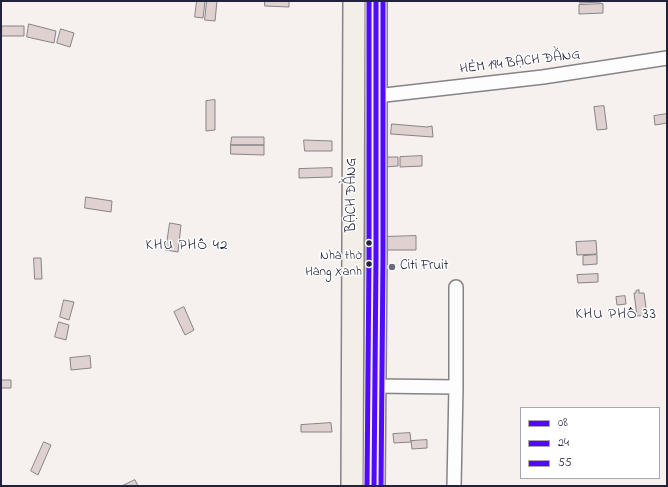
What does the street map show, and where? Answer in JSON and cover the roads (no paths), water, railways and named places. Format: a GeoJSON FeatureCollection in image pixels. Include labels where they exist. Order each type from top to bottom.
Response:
{"type":"FeatureCollection","features":[{"type":"Feature","properties":{"kind":"main road","name":"BẠCH ĐẰNG"},"geometry":{"type":"LineString","coordinates":[[352,486],[354,1]]}},
{"type":"Feature","properties":{"kind":"main road","name":"BẠCH ĐẰNG"},"geometry":{"type":"LineString","coordinates":[[374,486],[376,1]]}},
{"type":"Feature","properties":{"kind":"main road"},"geometry":{"type":"LineString","coordinates":[[354,97],[376,96]]}},
{"type":"Feature","properties":{"kind":"street","name":"HẺM 194 BẠCH ĐẰNG"},"geometry":{"type":"LineString","coordinates":[[376,96],[542,78],[667,58]]}},
{"type":"Feature","properties":{"kind":"street"},"geometry":{"type":"LineString","coordinates":[[454,486],[456,287]]}},
{"type":"Feature","properties":{"kind":"street"},"geometry":{"type":"LineString","coordinates":[[374,386],[456,387]]}},
{"type":"Feature","properties":{"kind":"place","name":"Nhà thờ Hàng Xanh"},"geometry":{"type":"Point","coordinates":[369,264]}},
{"type":"Feature","properties":{"kind":"place","name":"Citi Fruit"},"geometry":{"type":"Point","coordinates":[392,267]}},
{"type":"Feature","properties":{"kind":"district","name":"KHU PHỐ 42"},"geometry":{"type":"Point","coordinates":[187,247]}},
{"type":"Feature","properties":{"kind":"district","name":"KHU PHỐ 33"},"geometry":{"type":"Point","coordinates":[616,316]}}]}
